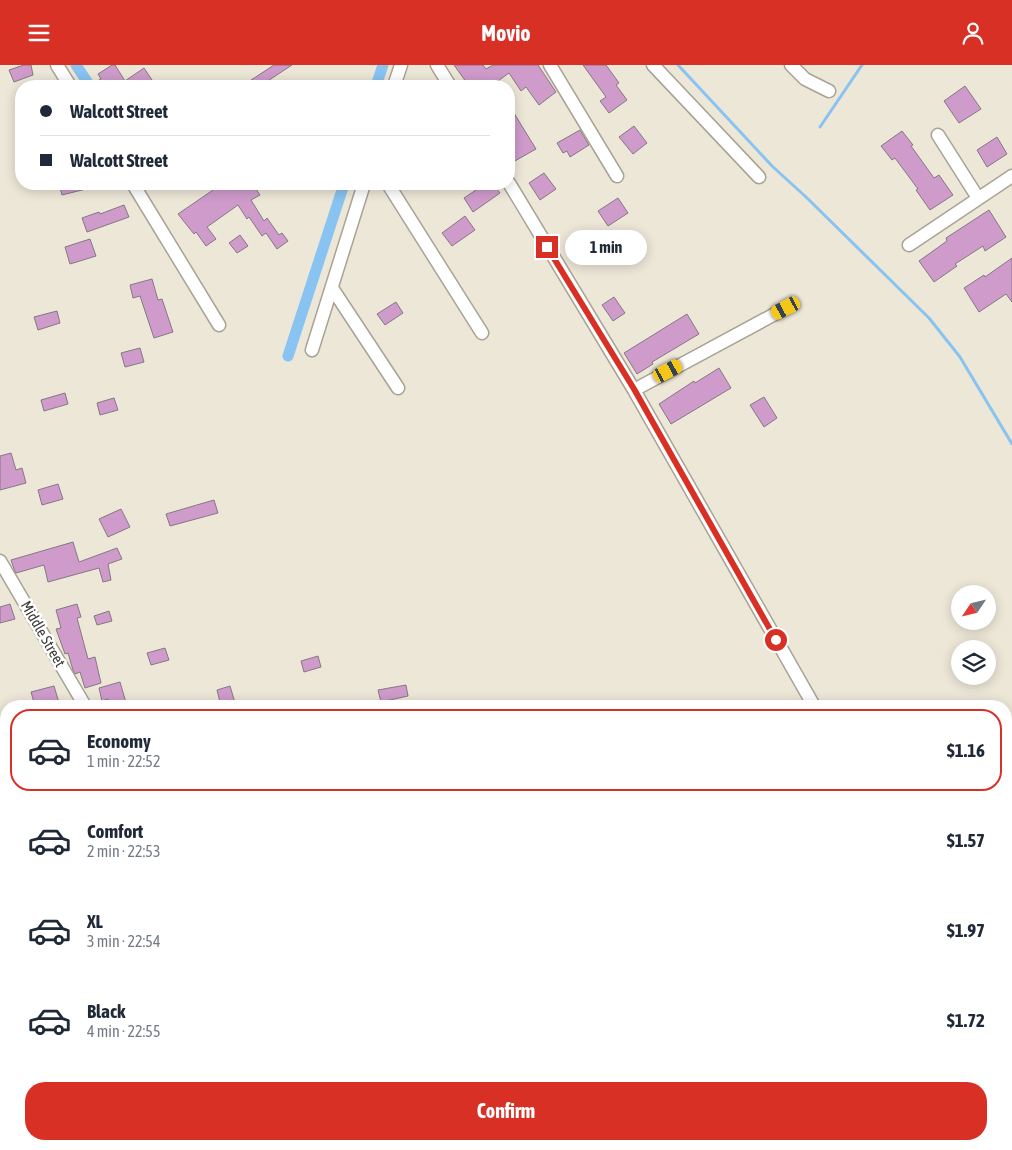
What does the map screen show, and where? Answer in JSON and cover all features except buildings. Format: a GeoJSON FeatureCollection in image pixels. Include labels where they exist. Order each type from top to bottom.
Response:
{"type":"FeatureCollection","features":[{"type":"Feature","properties":{"kind":"street"},"geometry":{"type":"LineString","coordinates":[[57,65],[66,80]]}},
{"type":"Feature","properties":{"kind":"street"},"geometry":{"type":"LineString","coordinates":[[396,80],[401,65]]}},
{"type":"Feature","properties":{"kind":"street"},"geometry":{"type":"LineString","coordinates":[[437,65],[446,80]]}},
{"type":"Feature","properties":{"kind":"street"},"geometry":{"type":"LineString","coordinates":[[550,65],[617,176]]}},
{"type":"Feature","properties":{"kind":"street"},"geometry":{"type":"LineString","coordinates":[[653,65],[759,177]]}},
{"type":"Feature","properties":{"kind":"street"},"geometry":{"type":"LineString","coordinates":[[791,65],[804,79],[828,91]]}},
{"type":"Feature","properties":{"kind":"street"},"geometry":{"type":"LineString","coordinates":[[938,135],[978,198]]}},
{"type":"Feature","properties":{"kind":"street"},"geometry":{"type":"LineString","coordinates":[[909,245],[1012,177]]}},
{"type":"Feature","properties":{"kind":"street"},"geometry":{"type":"LineString","coordinates":[[137,190],[218,325]]}},
{"type":"Feature","properties":{"kind":"street"},"geometry":{"type":"LineString","coordinates":[[312,350],[362,190]]}},
{"type":"Feature","properties":{"kind":"street"},"geometry":{"type":"LineString","coordinates":[[392,190],[482,333]]}},
{"type":"Feature","properties":{"kind":"street"},"geometry":{"type":"LineString","coordinates":[[513,190],[634,389],[811,700]]}},
{"type":"Feature","properties":{"kind":"street"},"geometry":{"type":"LineString","coordinates":[[332,288],[398,388]]}},
{"type":"Feature","properties":{"kind":"street"},"geometry":{"type":"LineString","coordinates":[[634,389],[786,308]]}},
{"type":"Feature","properties":{"kind":"street","name":"Middle Street"},"geometry":{"type":"LineString","coordinates":[[0,561],[81,700]]}},
{"type":"Feature","properties":{"kind":"waterway"},"geometry":{"type":"LineString","coordinates":[[76,65],[86,80]]}},
{"type":"Feature","properties":{"kind":"waterway"},"geometry":{"type":"LineString","coordinates":[[378,80],[383,65]]}},
{"type":"Feature","properties":{"kind":"waterway"},"geometry":{"type":"LineString","coordinates":[[678,65],[772,166],[929,318],[960,357],[1012,444]]}},
{"type":"Feature","properties":{"kind":"waterway"},"geometry":{"type":"LineString","coordinates":[[820,127],[862,65]]}},
{"type":"Feature","properties":{"kind":"waterway"},"geometry":{"type":"LineString","coordinates":[[288,356],[342,190]]}},
{"type":"Feature","properties":{"kind":"route"},"geometry":{"type":"LineString","coordinates":[[547,247],[634,389],[776,640]]}}]}
